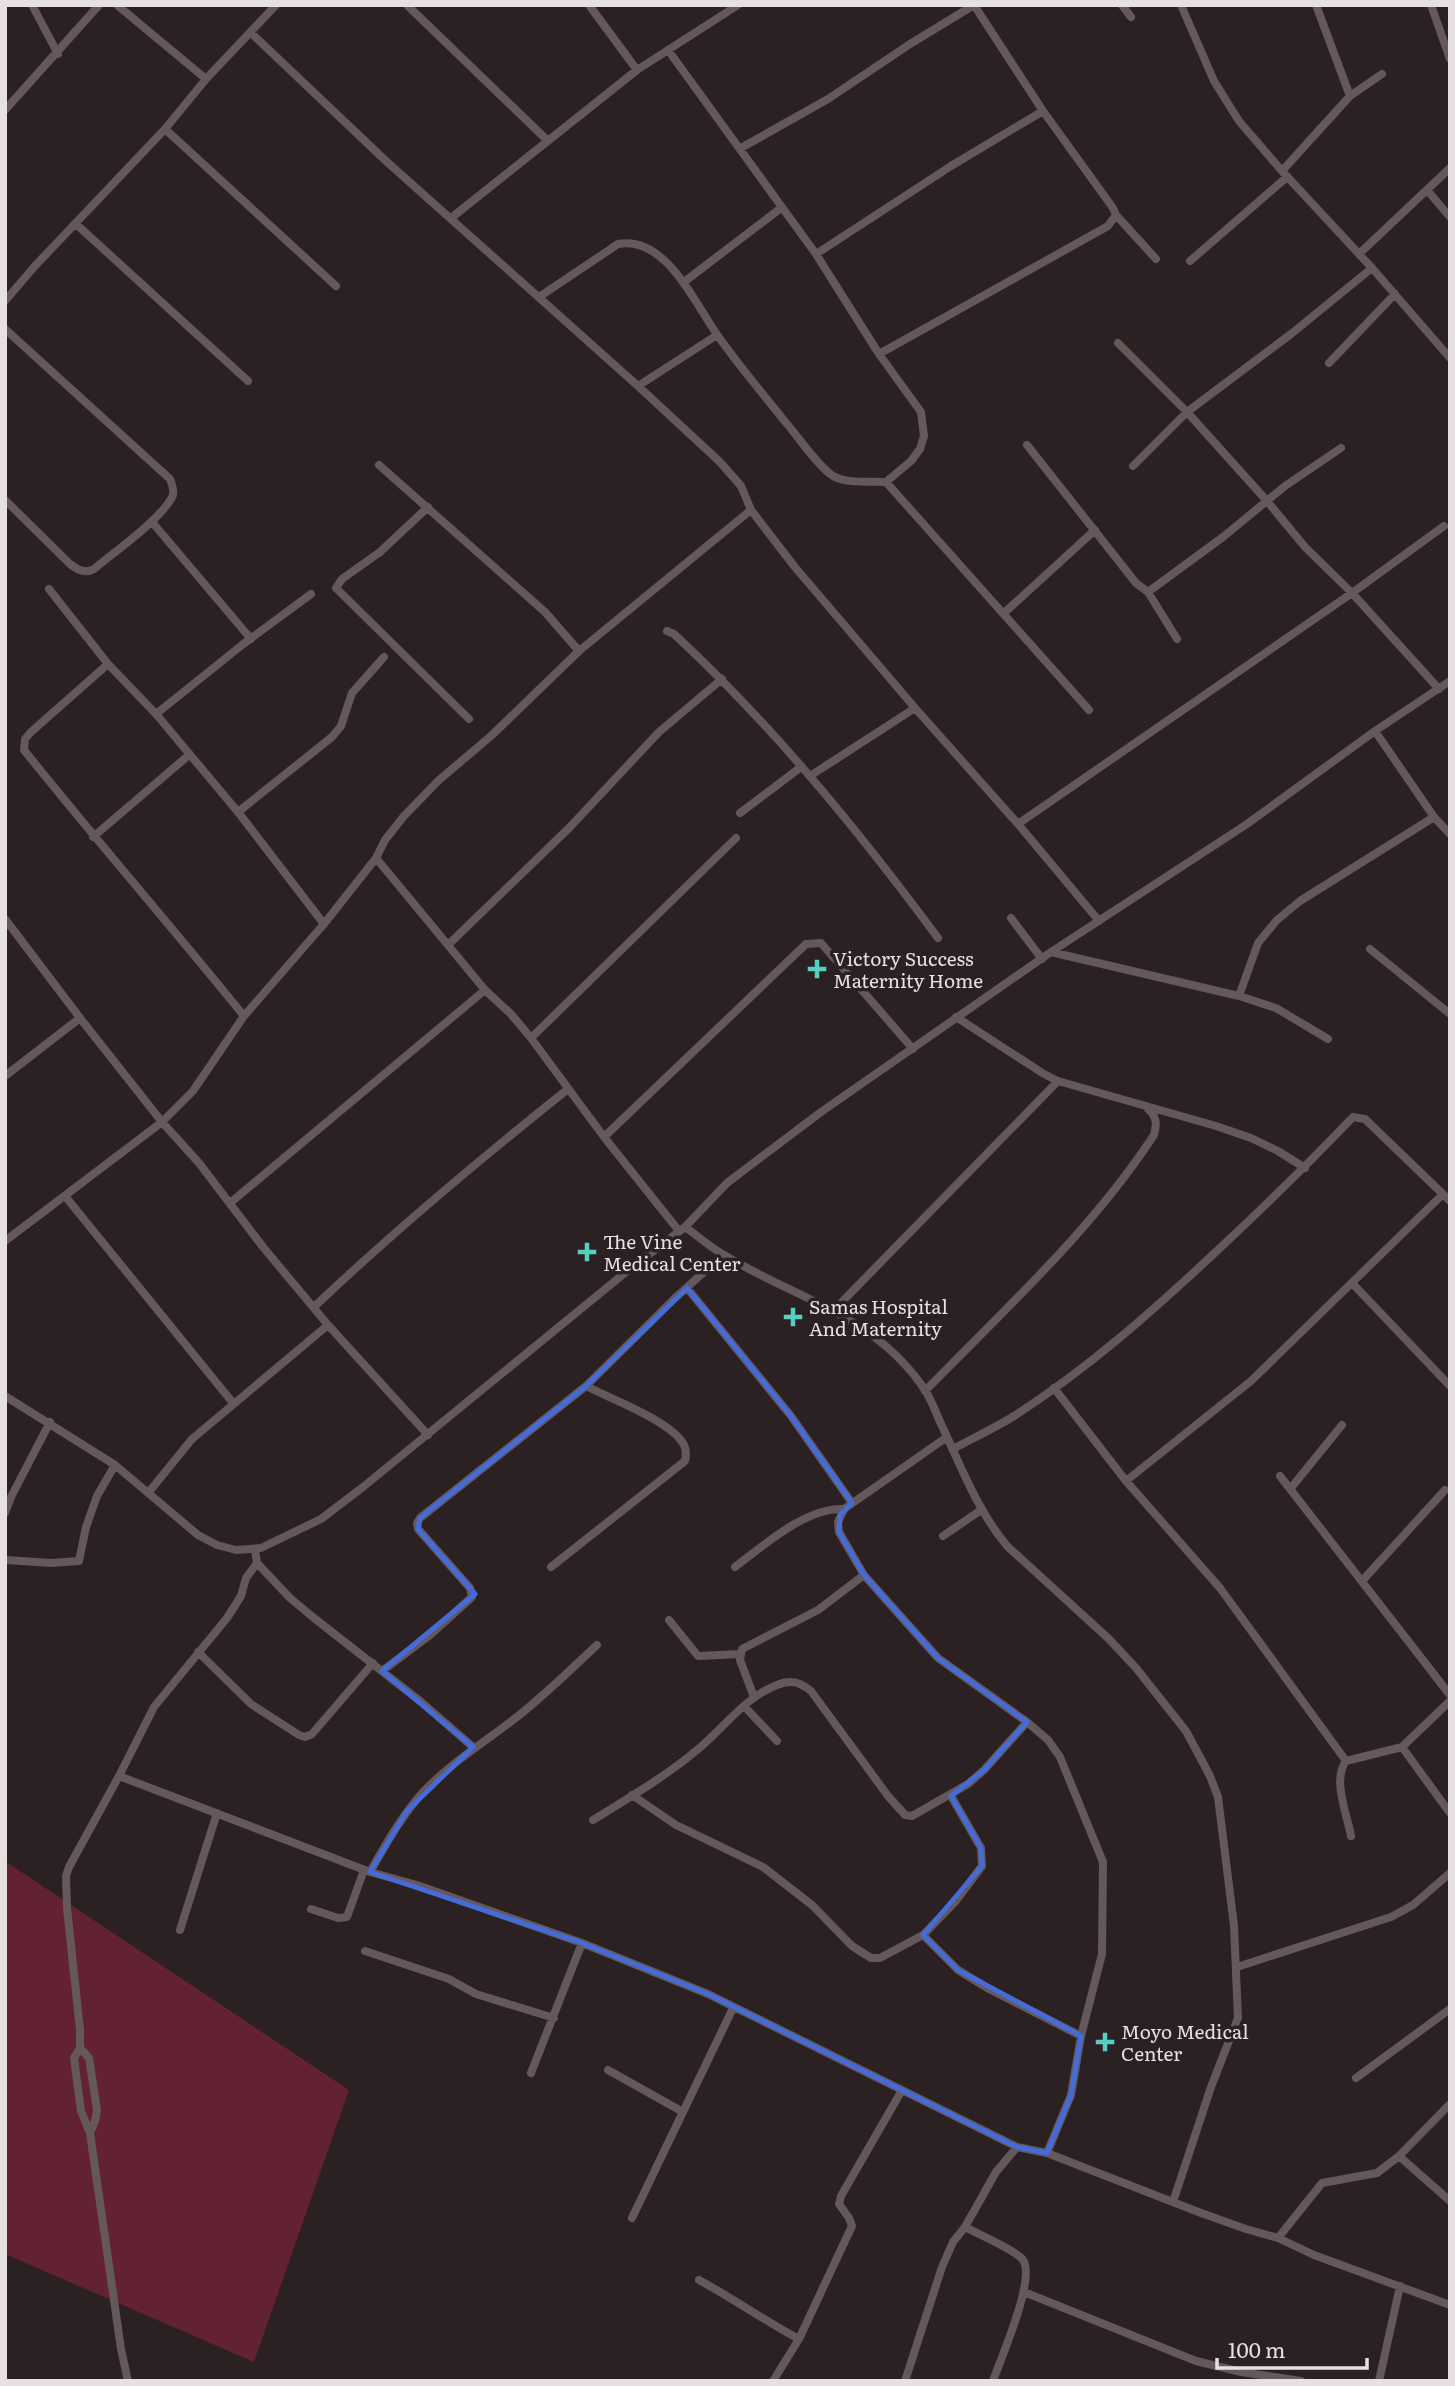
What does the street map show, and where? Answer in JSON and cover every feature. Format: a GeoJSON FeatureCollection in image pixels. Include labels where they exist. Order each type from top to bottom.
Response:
{"type":"FeatureCollection","features":[{"type":"Feature","properties":{"kind":"street"},"geometry":{"type":"LineString","coordinates":[[32,5],[58,54]]}},
{"type":"Feature","properties":{"kind":"street"},"geometry":{"type":"LineString","coordinates":[[5,110],[58,54],[99,5]]}},
{"type":"Feature","properties":{"kind":"street"},"geometry":{"type":"LineString","coordinates":[[117,5],[206,79]]}},
{"type":"Feature","properties":{"kind":"street"},"geometry":{"type":"LineString","coordinates":[[5,301],[276,5]]}},
{"type":"Feature","properties":{"kind":"street"},"geometry":{"type":"LineString","coordinates":[[407,5],[547,140]]}},
{"type":"Feature","properties":{"kind":"street"},"geometry":{"type":"LineString","coordinates":[[589,5],[637,69]]}},
{"type":"Feature","properties":{"kind":"street"},"geometry":{"type":"LineString","coordinates":[[451,218],[637,69],[738,5]]}},
{"type":"Feature","properties":{"kind":"street"},"geometry":{"type":"LineString","coordinates":[[741,148],[828,99],[974,5],[1043,111],[1116,215],[1156,259]]}},
{"type":"Feature","properties":{"kind":"street"},"geometry":{"type":"LineString","coordinates":[[1122,5],[1131,18]]}},
{"type":"Feature","properties":{"kind":"street"},"geometry":{"type":"LineString","coordinates":[[1181,5],[1188,26],[1225,102],[1285,174],[1450,358]]}},
{"type":"Feature","properties":{"kind":"street"},"geometry":{"type":"LineString","coordinates":[[1316,5],[1350,96]]}},
{"type":"Feature","properties":{"kind":"street"},"geometry":{"type":"LineString","coordinates":[[1431,5],[1450,60]]}},
{"type":"Feature","properties":{"kind":"street"},"geometry":{"type":"LineString","coordinates":[[251,33],[386,161],[638,386],[727,470],[741,486],[751,510],[794,566],[1018,824],[1098,921]]}},
{"type":"Feature","properties":{"kind":"street"},"geometry":{"type":"LineString","coordinates":[[539,297],[618,244],[632,242],[655,254],[684,282],[717,335],[810,452],[832,475],[841,479],[886,482],[911,461],[920,449],[924,436],[920,412],[879,354],[816,254],[668,50]]}},
{"type":"Feature","properties":{"kind":"street"},"geometry":{"type":"LineString","coordinates":[[1190,261],[1285,174],[1350,96],[1382,74]]}},
{"type":"Feature","properties":{"kind":"street"},"geometry":{"type":"LineString","coordinates":[[816,254],[951,166],[1043,111]]}},
{"type":"Feature","properties":{"kind":"street"},"geometry":{"type":"LineString","coordinates":[[165,129],[336,286]]}},
{"type":"Feature","properties":{"kind":"street"},"geometry":{"type":"LineString","coordinates":[[1359,254],[1450,169]]}},
{"type":"Feature","properties":{"kind":"street"},"geometry":{"type":"LineString","coordinates":[[1427,190],[1450,217]]}},
{"type":"Feature","properties":{"kind":"street"},"geometry":{"type":"LineString","coordinates":[[684,282],[781,208]]}},
{"type":"Feature","properties":{"kind":"street"},"geometry":{"type":"LineString","coordinates":[[879,354],[1108,226],[1116,215]]}},
{"type":"Feature","properties":{"kind":"street"},"geometry":{"type":"LineString","coordinates":[[76,224],[248,381]]}},
{"type":"Feature","properties":{"kind":"street"},"geometry":{"type":"LineString","coordinates":[[1133,466],[1187,412],[1291,334],[1372,268]]}},
{"type":"Feature","properties":{"kind":"street"},"geometry":{"type":"LineString","coordinates":[[1329,363],[1395,294]]}},
{"type":"Feature","properties":{"kind":"street"},"geometry":{"type":"LineString","coordinates":[[5,329],[170,479],[173,495],[152,522],[94,569],[86,572],[70,564],[5,500]]}},
{"type":"Feature","properties":{"kind":"street"},"geometry":{"type":"LineString","coordinates":[[638,386],[717,335]]}},
{"type":"Feature","properties":{"kind":"street"},"geometry":{"type":"LineString","coordinates":[[1118,343],[1187,412],[1305,547],[1352,593],[1439,689]]}},
{"type":"Feature","properties":{"kind":"street"},"geometry":{"type":"LineString","coordinates":[[1027,445],[1136,583],[1148,592],[1177,639]]}},
{"type":"Feature","properties":{"kind":"street"},"geometry":{"type":"LineString","coordinates":[[1148,592],[1300,475],[1341,448]]}},
{"type":"Feature","properties":{"kind":"street"},"geometry":{"type":"LineString","coordinates":[[379,465],[553,620],[579,651]]}},
{"type":"Feature","properties":{"kind":"street"},"geometry":{"type":"LineString","coordinates":[[886,482],[1089,710]]}},
{"type":"Feature","properties":{"kind":"street"},"geometry":{"type":"LineString","coordinates":[[428,507],[380,552],[342,579],[336,588],[470,719]]}},
{"type":"Feature","properties":{"kind":"street"},"geometry":{"type":"LineString","coordinates":[[5,1241],[162,1122],[193,1091],[244,1016],[324,924],[376,858],[404,816],[439,780],[491,736],[579,651],[751,510]]}},
{"type":"Feature","properties":{"kind":"street"},"geometry":{"type":"LineString","coordinates":[[152,522],[251,639]]}},
{"type":"Feature","properties":{"kind":"street"},"geometry":{"type":"LineString","coordinates":[[1018,824],[1352,593],[1444,526]]}},
{"type":"Feature","properties":{"kind":"street"},"geometry":{"type":"LineString","coordinates":[[1004,613],[1096,530]]}},
{"type":"Feature","properties":{"kind":"street"},"geometry":{"type":"LineString","coordinates":[[49,589],[107,664],[156,715],[238,813],[324,924]]}},
{"type":"Feature","properties":{"kind":"street"},"geometry":{"type":"LineString","coordinates":[[156,715],[312,594]]}},
{"type":"Feature","properties":{"kind":"street"},"geometry":{"type":"LineString","coordinates":[[667,631],[674,634],[722,679],[810,776],[895,877],[939,938]]}},
{"type":"Feature","properties":{"kind":"street"},"geometry":{"type":"LineString","coordinates":[[238,813],[332,737],[341,726],[352,693],[384,657]]}},
{"type":"Feature","properties":{"kind":"street"},"geometry":{"type":"LineString","coordinates":[[107,664],[35,728],[23,744],[24,750],[93,837],[244,1016]]}},
{"type":"Feature","properties":{"kind":"street"},"geometry":{"type":"LineString","coordinates":[[450,944],[570,827],[659,732],[722,679]]}},
{"type":"Feature","properties":{"kind":"street"},"geometry":{"type":"LineString","coordinates":[[5,1396],[115,1465],[198,1535],[217,1545],[236,1550],[255,1550],[321,1519],[682,1229],[727,1183],[821,1112],[1042,958],[1247,824],[1375,731],[1450,681]]}},
{"type":"Feature","properties":{"kind":"street"},"geometry":{"type":"LineString","coordinates":[[810,776],[915,708]]}},
{"type":"Feature","properties":{"kind":"street"},"geometry":{"type":"LineString","coordinates":[[1375,731],[1434,817],[1450,834]]}},
{"type":"Feature","properties":{"kind":"street"},"geometry":{"type":"LineString","coordinates":[[93,837],[189,755]]}},
{"type":"Feature","properties":{"kind":"street"},"geometry":{"type":"LineString","coordinates":[[740,813],[801,767]]}},
{"type":"Feature","properties":{"kind":"street"},"geometry":{"type":"LineString","coordinates":[[1239,996],[1258,943],[1277,920],[1300,901],[1434,817]]}},
{"type":"Feature","properties":{"kind":"street"},"geometry":{"type":"LineString","coordinates":[[531,1038],[736,838]]}},
{"type":"Feature","properties":{"kind":"street"},"geometry":{"type":"LineString","coordinates":[[376,858],[450,944],[485,990],[511,1014],[531,1038],[604,1137],[682,1229],[723,1255],[834,1310],[887,1347],[925,1391],[981,1510],[1007,1546],[1109,1639],[1186,1731],[1218,1797],[1223,1825],[1239,2007],[1235,2030],[1211,2087],[1173,2202]]}},
{"type":"Feature","properties":{"kind":"street"},"geometry":{"type":"LineString","coordinates":[[1011,918],[1042,958]]}},
{"type":"Feature","properties":{"kind":"street"},"geometry":{"type":"LineString","coordinates":[[5,919],[162,1122],[200,1163],[328,1325],[428,1435]]}},
{"type":"Feature","properties":{"kind":"street"},"geometry":{"type":"LineString","coordinates":[[604,1137],[806,944],[821,943],[913,1049]]}},
{"type":"Feature","properties":{"kind":"street"},"geometry":{"type":"LineString","coordinates":[[1370,949],[1450,1014]]}},
{"type":"Feature","properties":{"kind":"street"},"geometry":{"type":"LineString","coordinates":[[1051,952],[1239,996],[1276,1008],[1328,1039]]}},
{"type":"Feature","properties":{"kind":"street"},"geometry":{"type":"LineString","coordinates":[[230,1203],[485,990]]}},
{"type":"Feature","properties":{"kind":"street"},"geometry":{"type":"LineString","coordinates":[[956,1017],[1058,1082],[1251,1138],[1305,1168]]}},
{"type":"Feature","properties":{"kind":"street"},"geometry":{"type":"LineString","coordinates":[[5,1076],[80,1018]]}},
{"type":"Feature","properties":{"kind":"street"},"geometry":{"type":"LineString","coordinates":[[834,1310],[1058,1082]]}},
{"type":"Feature","properties":{"kind":"street"},"geometry":{"type":"LineString","coordinates":[[314,1307],[375,1249],[456,1179],[568,1089]]}},
{"type":"Feature","properties":{"kind":"street"},"geometry":{"type":"LineString","coordinates":[[925,1391],[1069,1244],[1105,1202],[1154,1135],[1157,1124],[1146,1107]]}},
{"type":"Feature","properties":{"kind":"street"},"geometry":{"type":"LineString","coordinates":[[953,1449],[1013,1417],[1090,1363],[1158,1307],[1305,1168],[1353,1117],[1365,1119],[1450,1201]]}},
{"type":"Feature","properties":{"kind":"street"},"geometry":{"type":"LineString","coordinates":[[1126,1481],[1251,1381],[1443,1194]]}},
{"type":"Feature","properties":{"kind":"street"},"geometry":{"type":"LineString","coordinates":[[65,1196],[233,1403]]}},
{"type":"Feature","properties":{"kind":"street"},"geometry":{"type":"LineString","coordinates":[[382,1671],[430,1635],[473,1594],[418,1529],[420,1518],[586,1387],[723,1255]]}},
{"type":"Feature","properties":{"kind":"street"},"geometry":{"type":"LineString","coordinates":[[1352,1283],[1450,1386]]}},
{"type":"Feature","properties":{"kind":"street"},"geometry":{"type":"LineString","coordinates":[[687,1288],[791,1416],[852,1503]]}},
{"type":"Feature","properties":{"kind":"street"},"geometry":{"type":"LineString","coordinates":[[149,1492],[192,1439],[328,1325]]}},
{"type":"Feature","properties":{"kind":"street"},"geometry":{"type":"LineString","coordinates":[[551,1567],[685,1461],[683,1443],[670,1430],[652,1418],[586,1387]]}},
{"type":"Feature","properties":{"kind":"street"},"geometry":{"type":"LineString","coordinates":[[1054,1388],[1126,1481],[1220,1588],[1346,1761]]}},
{"type":"Feature","properties":{"kind":"street"},"geometry":{"type":"LineString","coordinates":[[5,1513],[50,1422]]}},
{"type":"Feature","properties":{"kind":"street"},"geometry":{"type":"LineString","coordinates":[[1291,1488],[1342,1425]]}},
{"type":"Feature","properties":{"kind":"street"},"geometry":{"type":"LineString","coordinates":[[947,1437],[844,1509],[838,1522],[839,1532],[864,1574],[938,1658],[1048,1740],[1060,1757],[1103,1862],[1102,1954],[1081,2036],[1071,2095],[1047,2153]]}},
{"type":"Feature","properties":{"kind":"street"},"geometry":{"type":"LineString","coordinates":[[5,1560],[51,1563],[79,1561],[86,1527],[97,1496],[115,1465]]}},
{"type":"Feature","properties":{"kind":"street"},"geometry":{"type":"LineString","coordinates":[[1280,1476],[1450,1695]]}},
{"type":"Feature","properties":{"kind":"street"},"geometry":{"type":"LineString","coordinates":[[1362,1581],[1445,1490]]}},
{"type":"Feature","properties":{"kind":"street"},"geometry":{"type":"LineString","coordinates":[[735,1567],[782,1532],[809,1517],[835,1508],[844,1509]]}},
{"type":"Feature","properties":{"kind":"street"},"geometry":{"type":"LineString","coordinates":[[943,1536],[981,1510]]}},
{"type":"Feature","properties":{"kind":"street"},"geometry":{"type":"LineString","coordinates":[[255,1550],[257,1563],[290,1598],[473,1748]]}},
{"type":"Feature","properties":{"kind":"street"},"geometry":{"type":"LineString","coordinates":[[128,2381],[90,2133],[80,2111],[74,2058],[80,2048],[80,2029],[66,1877],[73,1858],[154,1707],[227,1618],[241,1596],[246,1578],[257,1563]]}},
{"type":"Feature","properties":{"kind":"street"},"geometry":{"type":"LineString","coordinates":[[754,1698],[740,1654],[745,1646],[818,1610],[864,1574]]}},
{"type":"Feature","properties":{"kind":"street"},"geometry":{"type":"LineString","coordinates":[[669,1620],[698,1656],[740,1654]]}},
{"type":"Feature","properties":{"kind":"street"},"geometry":{"type":"LineString","coordinates":[[311,1909],[338,1918],[346,1917],[367,1871],[407,1811],[424,1791],[473,1748],[522,1712],[597,1645]]}},
{"type":"Feature","properties":{"kind":"street"},"geometry":{"type":"LineString","coordinates":[[198,1653],[251,1704],[305,1737],[312,1734],[373,1664]]}},
{"type":"Feature","properties":{"kind":"street"},"geometry":{"type":"LineString","coordinates":[[593,1820],[695,1752],[744,1706],[778,1684],[794,1681],[802,1683],[811,1691],[905,1815],[912,1816],[951,1796],[984,1770],[1027,1722]]}},
{"type":"Feature","properties":{"kind":"street"},"geometry":{"type":"LineString","coordinates":[[1351,1836],[1340,1778],[1341,1767],[1346,1761],[1402,1747],[1450,1701]]}},
{"type":"Feature","properties":{"kind":"street"},"geometry":{"type":"LineString","coordinates":[[744,1706],[777,1741]]}},
{"type":"Feature","properties":{"kind":"street"},"geometry":{"type":"LineString","coordinates":[[1402,1747],[1450,1813]]}},
{"type":"Feature","properties":{"kind":"street"},"geometry":{"type":"LineString","coordinates":[[119,1776],[367,1871],[417,1885],[582,1943],[708,1994],[1017,2147],[1047,2153],[1450,2305]]}},
{"type":"Feature","properties":{"kind":"street"},"geometry":{"type":"LineString","coordinates":[[632,1795],[676,1825],[763,1867],[812,1905],[864,1955],[880,1958],[923,1935],[955,1902],[982,1866],[981,1848],[951,1796]]}},
{"type":"Feature","properties":{"kind":"street"},"geometry":{"type":"LineString","coordinates":[[180,1930],[217,1812]]}},
{"type":"Feature","properties":{"kind":"street"},"geometry":{"type":"LineString","coordinates":[[1237,1967],[1391,1917],[1413,1905],[1450,1873]]}},
{"type":"Feature","properties":{"kind":"street"},"geometry":{"type":"LineString","coordinates":[[923,1935],[958,1970],[1081,2036]]}},
{"type":"Feature","properties":{"kind":"street"},"geometry":{"type":"LineString","coordinates":[[531,2073],[582,1943]]}},
{"type":"Feature","properties":{"kind":"street"},"geometry":{"type":"LineString","coordinates":[[365,1951],[449,1979],[475,1994],[554,2018]]}},
{"type":"Feature","properties":{"kind":"street"},"geometry":{"type":"LineString","coordinates":[[632,2218],[733,2008]]}},
{"type":"Feature","properties":{"kind":"street"},"geometry":{"type":"LineString","coordinates":[[1356,2078],[1450,2009]]}},
{"type":"Feature","properties":{"kind":"street"},"geometry":{"type":"LineString","coordinates":[[80,2048],[89,2058],[97,2110],[90,2133]]}},
{"type":"Feature","properties":{"kind":"street"},"geometry":{"type":"LineString","coordinates":[[608,2070],[683,2112]]}},
{"type":"Feature","properties":{"kind":"street"},"geometry":{"type":"LineString","coordinates":[[773,2381],[799,2339],[852,2226],[839,2204],[841,2196],[902,2090]]}},
{"type":"Feature","properties":{"kind":"street"},"geometry":{"type":"LineString","coordinates":[[1278,2238],[1322,2183],[1377,2174],[1399,2156],[1450,2104]]}},
{"type":"Feature","properties":{"kind":"street"},"geometry":{"type":"LineString","coordinates":[[905,2381],[942,2267],[953,2242],[965,2227],[996,2172],[1017,2147]]}},
{"type":"Feature","properties":{"kind":"street"},"geometry":{"type":"LineString","coordinates":[[1399,2156],[1450,2201]]}},
{"type":"Feature","properties":{"kind":"street"},"geometry":{"type":"LineString","coordinates":[[965,2227],[1020,2256],[1027,2276],[993,2381]]}},
{"type":"Feature","properties":{"kind":"street"},"geometry":{"type":"LineString","coordinates":[[699,2280],[799,2339]]}},
{"type":"Feature","properties":{"kind":"street"},"geometry":{"type":"LineString","coordinates":[[1379,2381],[1400,2286]]}},
{"type":"Feature","properties":{"kind":"street"},"geometry":{"type":"LineString","coordinates":[[1024,2292],[1196,2361],[1241,2372],[1301,2381]]}},
{"type":"Feature","properties":{"kind":"highlighted area"},"geometry":{"type":"Polygon","coordinates":[[[687,1288],[791,1416],[852,1503],[840,1515],[839,1532],[864,1575],[938,1658],[1027,1722],[984,1770],[951,1796],[981,1848],[982,1866],[923,1935],[958,1970],[1081,2036],[1071,2095],[1047,2153],[1017,2147],[708,1994],[582,1943],[370,1872],[407,1811],[473,1747],[382,1671],[475,1594],[418,1529],[420,1518],[586,1386],[687,1288]]]}},
{"type":"Feature","properties":{"kind":"shaded area"},"geometry":{"type":"Polygon","coordinates":[[[5,1861],[349,2090],[254,2362],[5,2254],[5,1861]]]}},
{"type":"Feature","properties":{"kind":"place","name":"Victory Success Maternity Home"},"geometry":{"type":"Point","coordinates":[817,969]}},
{"type":"Feature","properties":{"kind":"place","name":"The Vine Medical Center"},"geometry":{"type":"Point","coordinates":[587,1252]}},
{"type":"Feature","properties":{"kind":"place","name":"Samas Hospital And Maternity"},"geometry":{"type":"Point","coordinates":[793,1317]}},
{"type":"Feature","properties":{"kind":"place","name":"Moyo Medical Center"},"geometry":{"type":"Point","coordinates":[1105,2042]}}]}
